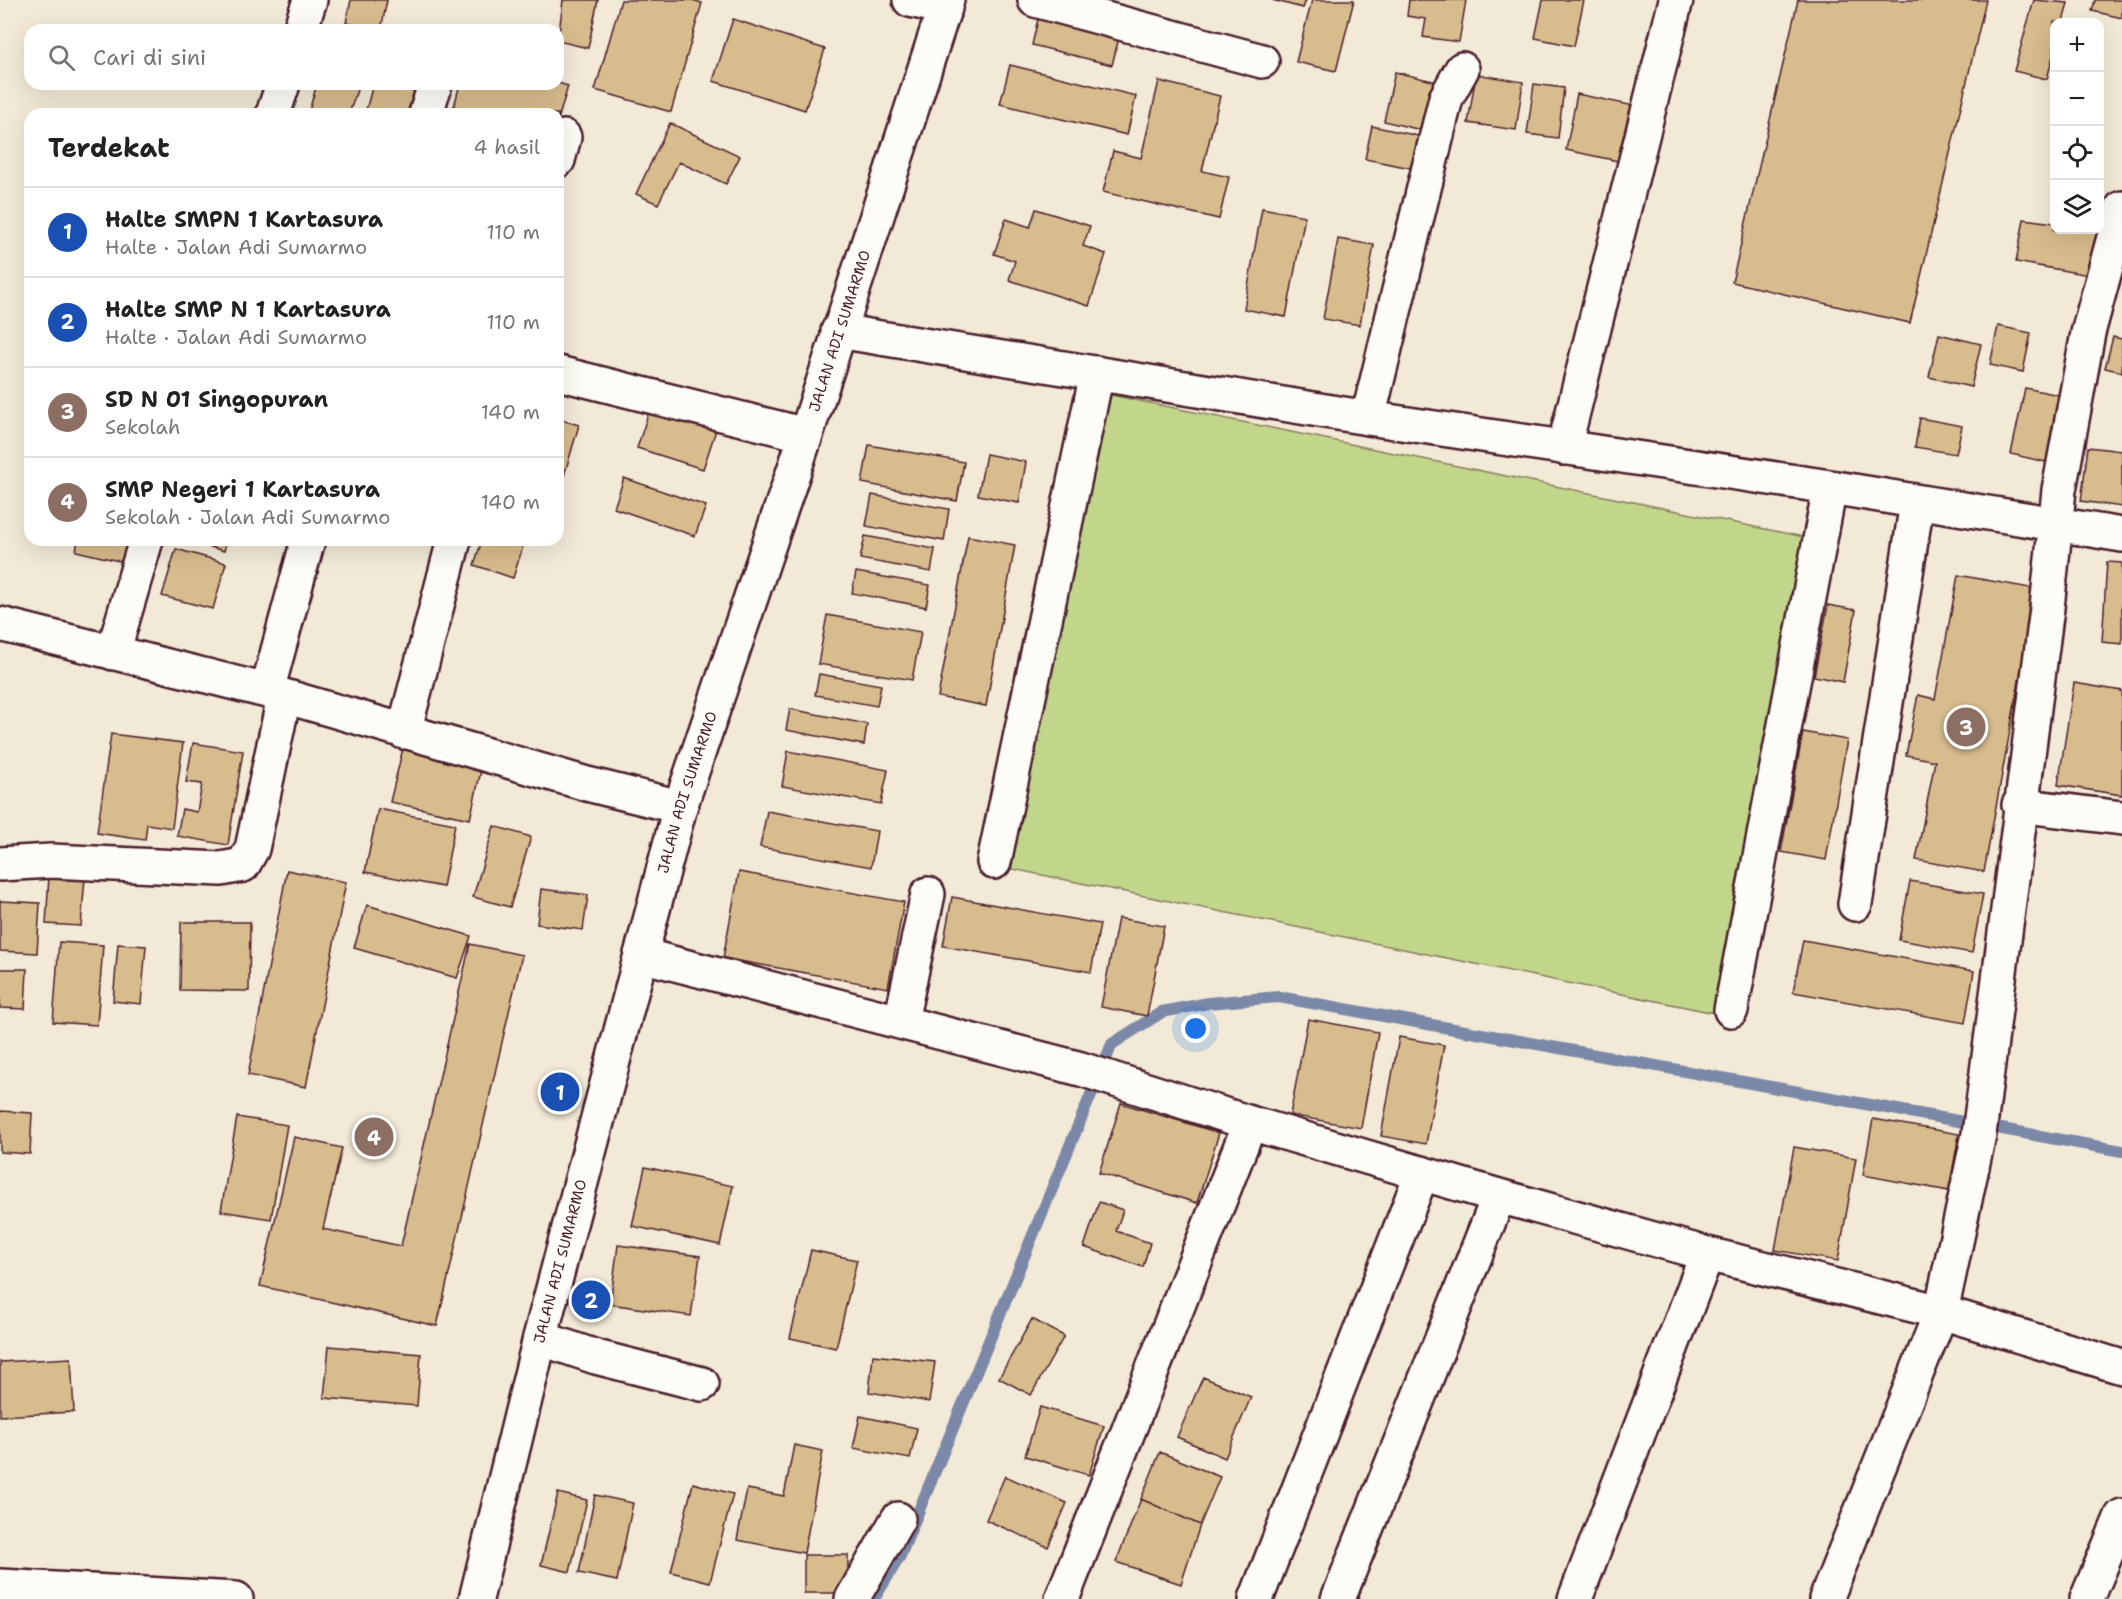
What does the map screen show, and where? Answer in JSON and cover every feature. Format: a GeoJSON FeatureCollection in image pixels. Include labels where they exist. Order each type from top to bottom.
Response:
{"type":"FeatureCollection","features":[{"type":"Feature","properties":{"kind":"street"},"geometry":{"type":"LineString","coordinates":[[302,24],[310,0]]}},
{"type":"Feature","properties":{"kind":"street"},"geometry":{"type":"LineString","coordinates":[[910,0],[946,4]]}},
{"type":"Feature","properties":{"kind":"street"},"geometry":{"type":"LineString","coordinates":[[1035,0],[1092,7],[1262,61]]}},
{"type":"Feature","properties":{"kind":"street"},"geometry":{"type":"LineString","coordinates":[[1564,448],[1676,0]]}},
{"type":"Feature","properties":{"kind":"street","name":"JALAN ADI SUMARMO"},"geometry":{"type":"LineString","coordinates":[[476,1599],[540,1338],[680,807],[806,435],[946,4]]}},
{"type":"Feature","properties":{"kind":"street"},"geometry":{"type":"LineString","coordinates":[[1368,418],[1446,98],[1462,69]]}},
{"type":"Feature","properties":{"kind":"street"},"geometry":{"type":"LineString","coordinates":[[275,108],[281,90]]}},
{"type":"Feature","properties":{"kind":"street"},"geometry":{"type":"LineString","coordinates":[[428,108],[433,90]]}},
{"type":"Feature","properties":{"kind":"street"},"geometry":{"type":"LineString","coordinates":[[1826,1599],[1941,1311],[1979,1134],[2019,805],[2047,608],[2054,525],[2088,333],[2122,208]]}},
{"type":"Feature","properties":{"kind":"street"},"geometry":{"type":"LineString","coordinates":[[838,331],[1368,418],[1830,487],[2122,535]]}},
{"type":"Feature","properties":{"kind":"street"},"geometry":{"type":"LineString","coordinates":[[994,862],[1097,373]]}},
{"type":"Feature","properties":{"kind":"street"},"geometry":{"type":"LineString","coordinates":[[564,374],[806,435]]}},
{"type":"Feature","properties":{"kind":"street"},"geometry":{"type":"LineString","coordinates":[[1731,1010],[1830,487]]}},
{"type":"Feature","properties":{"kind":"street"},"geometry":{"type":"LineString","coordinates":[[1855,904],[1917,502]]}},
{"type":"Feature","properties":{"kind":"street"},"geometry":{"type":"LineString","coordinates":[[113,653],[144,546]]}},
{"type":"Feature","properties":{"kind":"street"},"geometry":{"type":"LineString","coordinates":[[0,864],[51,861],[221,868],[243,865],[252,849],[275,694],[307,546]]}},
{"type":"Feature","properties":{"kind":"street"},"geometry":{"type":"LineString","coordinates":[[404,732],[452,546]]}},
{"type":"Feature","properties":{"kind":"street"},"geometry":{"type":"LineString","coordinates":[[0,624],[275,694],[587,784],[680,807]]}},
{"type":"Feature","properties":{"kind":"street"},"geometry":{"type":"LineString","coordinates":[[2019,805],[2122,818]]}},
{"type":"Feature","properties":{"kind":"street"},"geometry":{"type":"LineString","coordinates":[[902,1021],[928,894]]}},
{"type":"Feature","properties":{"kind":"street"},"geometry":{"type":"LineString","coordinates":[[641,955],[902,1021],[1096,1074],[1250,1123],[1499,1196],[1707,1254],[1941,1311],[2122,1367]]}},
{"type":"Feature","properties":{"kind":"street"},"geometry":{"type":"LineString","coordinates":[[1062,1599],[1250,1123]]}},
{"type":"Feature","properties":{"kind":"street"},"geometry":{"type":"LineString","coordinates":[[1256,1599],[1422,1173]]}},
{"type":"Feature","properties":{"kind":"street"},"geometry":{"type":"LineString","coordinates":[[1338,1599],[1499,1196]]}},
{"type":"Feature","properties":{"kind":"street"},"geometry":{"type":"LineString","coordinates":[[1575,1599],[1707,1254]]}},
{"type":"Feature","properties":{"kind":"street"},"geometry":{"type":"LineString","coordinates":[[540,1338],[596,1357],[702,1384]]}},
{"type":"Feature","properties":{"kind":"street"},"geometry":{"type":"LineString","coordinates":[[2087,1599],[2122,1516]]}},
{"type":"Feature","properties":{"kind":"street"},"geometry":{"type":"LineString","coordinates":[[852,1599],[898,1519]]}},
{"type":"Feature","properties":{"kind":"street"},"geometry":{"type":"LineString","coordinates":[[0,1586],[236,1599]]}},
{"type":"Feature","properties":{"kind":"green space"},"geometry":{"type":"Polygon","coordinates":[[[1101,393],[1814,539],[1715,1013],[1003,867],[1101,393]]]}},
{"type":"Feature","properties":{"kind":"building"},"geometry":{"type":"Polygon","coordinates":[[[351,0],[387,0],[382,24],[346,23],[351,0]]]}},
{"type":"Feature","properties":{"kind":"building"},"geometry":{"type":"Polygon","coordinates":[[[563,0],[598,0],[588,48],[564,42],[564,24],[560,24],[563,0]]]}},
{"type":"Feature","properties":{"kind":"building"},"geometry":{"type":"Polygon","coordinates":[[[621,0],[692,0],[702,3],[671,112],[595,90],[621,0]]]}},
{"type":"Feature","properties":{"kind":"building"},"geometry":{"type":"Polygon","coordinates":[[[1272,0],[1306,0],[1303,8],[1272,0]]]}},
{"type":"Feature","properties":{"kind":"building"},"geometry":{"type":"Polygon","coordinates":[[[1312,0],[1354,0],[1336,71],[1296,62],[1312,0]]]}},
{"type":"Feature","properties":{"kind":"building"},"geometry":{"type":"Polygon","coordinates":[[[1409,0],[1466,0],[1459,42],[1423,37],[1426,19],[1407,16],[1409,0]]]}},
{"type":"Feature","properties":{"kind":"building"},"geometry":{"type":"Polygon","coordinates":[[[1543,0],[1584,0],[1574,46],[1535,38],[1543,0]]]}},
{"type":"Feature","properties":{"kind":"building"},"geometry":{"type":"Polygon","coordinates":[[[1798,0],[1986,0],[1910,323],[1732,282],[1798,0]]]}},
{"type":"Feature","properties":{"kind":"building"},"geometry":{"type":"Polygon","coordinates":[[[2034,0],[2068,3],[2064,18],[2050,18],[2050,67],[2047,79],[2014,71],[2034,0]]]}},
{"type":"Feature","properties":{"kind":"building"},"geometry":{"type":"Polygon","coordinates":[[[2095,0],[2122,0],[2122,18],[2092,11],[2095,0]]]}},
{"type":"Feature","properties":{"kind":"building"},"geometry":{"type":"Polygon","coordinates":[[[1041,6],[1122,26],[1112,65],[1032,45],[1041,6]]]}},
{"type":"Feature","properties":{"kind":"building"},"geometry":{"type":"Polygon","coordinates":[[[733,19],[825,49],[805,110],[713,81],[733,19]]]}},
{"type":"Feature","properties":{"kind":"building"},"geometry":{"type":"Polygon","coordinates":[[[1010,65],[1136,96],[1127,135],[1000,104],[1010,65]]]}},
{"type":"Feature","properties":{"kind":"building"},"geometry":{"type":"Polygon","coordinates":[[[1395,72],[1437,82],[1425,131],[1384,121],[1395,72]]]}},
{"type":"Feature","properties":{"kind":"building"},"geometry":{"type":"Polygon","coordinates":[[[1476,74],[1523,82],[1516,130],[1468,123],[1476,74]]]}},
{"type":"Feature","properties":{"kind":"building"},"geometry":{"type":"Polygon","coordinates":[[[1159,81],[1220,96],[1202,171],[1229,177],[1219,219],[1103,192],[1113,151],[1141,158],[1159,81]]]}},
{"type":"Feature","properties":{"kind":"building"},"geometry":{"type":"Polygon","coordinates":[[[1534,84],[1564,88],[1558,138],[1527,134],[1534,84]]]}},
{"type":"Feature","properties":{"kind":"building"},"geometry":{"type":"Polygon","coordinates":[[[564,85],[568,86],[562,108],[454,108],[458,90],[564,90],[564,85]]]}},
{"type":"Feature","properties":{"kind":"building"},"geometry":{"type":"Polygon","coordinates":[[[315,90],[357,90],[351,108],[310,108],[315,90]]]}},
{"type":"Feature","properties":{"kind":"building"},"geometry":{"type":"Polygon","coordinates":[[[371,90],[429,90],[424,108],[367,108],[371,90]]]}},
{"type":"Feature","properties":{"kind":"building"},"geometry":{"type":"Polygon","coordinates":[[[1577,94],[1644,108],[1632,164],[1566,150],[1577,94]]]}},
{"type":"Feature","properties":{"kind":"building"},"geometry":{"type":"Polygon","coordinates":[[[670,123],[740,156],[726,184],[679,162],[658,204],[636,194],[670,123]]]}},
{"type":"Feature","properties":{"kind":"building"},"geometry":{"type":"Polygon","coordinates":[[[1372,126],[1428,138],[1421,170],[1365,159],[1372,126]]]}},
{"type":"Feature","properties":{"kind":"building"},"geometry":{"type":"Polygon","coordinates":[[[1262,208],[1305,216],[1286,317],[1244,309],[1262,208]]]}},
{"type":"Feature","properties":{"kind":"building"},"geometry":{"type":"Polygon","coordinates":[[[1036,209],[1090,226],[1083,246],[1106,254],[1089,306],[1009,280],[1015,261],[994,254],[1006,219],[1030,227],[1036,209]]]}},
{"type":"Feature","properties":{"kind":"building"},"geometry":{"type":"Polygon","coordinates":[[[2024,219],[2050,222],[2050,234],[2101,234],[2094,276],[2016,262],[2024,219]]]}},
{"type":"Feature","properties":{"kind":"building"},"geometry":{"type":"Polygon","coordinates":[[[1338,239],[1374,245],[1360,325],[1323,319],[1338,239]]]}},
{"type":"Feature","properties":{"kind":"building"},"geometry":{"type":"Polygon","coordinates":[[[1998,326],[2031,333],[2023,372],[1990,365],[1998,326]]]}},
{"type":"Feature","properties":{"kind":"building"},"geometry":{"type":"Polygon","coordinates":[[[1939,334],[1981,344],[1971,387],[1929,377],[1939,334]]]}},
{"type":"Feature","properties":{"kind":"building"},"geometry":{"type":"Polygon","coordinates":[[[2113,337],[2122,339],[2122,372],[2105,368],[2113,337]]]}},
{"type":"Feature","properties":{"kind":"building"},"geometry":{"type":"Polygon","coordinates":[[[2025,388],[2064,396],[2050,463],[2011,454],[2025,388]]]}},
{"type":"Feature","properties":{"kind":"building"},"geometry":{"type":"Polygon","coordinates":[[[652,402],[718,424],[703,469],[637,448],[652,402]]]}},
{"type":"Feature","properties":{"kind":"building"},"geometry":{"type":"Polygon","coordinates":[[[1920,418],[1962,426],[1956,454],[1915,447],[1920,418]]]}},
{"type":"Feature","properties":{"kind":"building"},"geometry":{"type":"Polygon","coordinates":[[[564,421],[579,425],[564,476],[564,421]]]}},
{"type":"Feature","properties":{"kind":"building"},"geometry":{"type":"Polygon","coordinates":[[[869,445],[964,462],[957,501],[862,483],[869,445]]]}},
{"type":"Feature","properties":{"kind":"building"},"geometry":{"type":"Polygon","coordinates":[[[2088,447],[2122,451],[2122,507],[2081,501],[2088,447]]]}},
{"type":"Feature","properties":{"kind":"building"},"geometry":{"type":"Polygon","coordinates":[[[986,454],[1026,462],[1019,503],[978,495],[986,454]]]}},
{"type":"Feature","properties":{"kind":"building"},"geometry":{"type":"Polygon","coordinates":[[[624,478],[706,506],[695,536],[614,508],[624,478]]]}},
{"type":"Feature","properties":{"kind":"building"},"geometry":{"type":"Polygon","coordinates":[[[872,495],[949,509],[944,541],[866,526],[872,495]]]}},
{"type":"Feature","properties":{"kind":"building"},"geometry":{"type":"Polygon","coordinates":[[[865,536],[935,549],[931,572],[860,559],[865,536]]]}},
{"type":"Feature","properties":{"kind":"building"},"geometry":{"type":"Polygon","coordinates":[[[968,536],[1015,545],[986,706],[938,697],[968,536]]]}},
{"type":"Feature","properties":{"kind":"building"},"geometry":{"type":"Polygon","coordinates":[[[77,546],[132,546],[128,563],[76,551],[77,546]]]}},
{"type":"Feature","properties":{"kind":"building"},"geometry":{"type":"Polygon","coordinates":[[[207,546],[225,546],[224,551],[207,546]]]}},
{"type":"Feature","properties":{"kind":"building"},"geometry":{"type":"Polygon","coordinates":[[[480,546],[523,546],[513,578],[474,565],[480,546]]]}},
{"type":"Feature","properties":{"kind":"building"},"geometry":{"type":"Polygon","coordinates":[[[176,549],[226,563],[213,609],[162,596],[176,549]]]}},
{"type":"Feature","properties":{"kind":"building"},"geometry":{"type":"Polygon","coordinates":[[[2107,562],[2122,563],[2122,644],[2102,642],[2107,562]]]}},
{"type":"Feature","properties":{"kind":"building"},"geometry":{"type":"Polygon","coordinates":[[[856,572],[930,585],[926,607],[852,593],[856,572]]]}},
{"type":"Feature","properties":{"kind":"building"},"geometry":{"type":"Polygon","coordinates":[[[1958,575],[2036,589],[1984,872],[1916,860],[1935,761],[1906,755],[1918,695],[1935,699],[1958,575]]]}},
{"type":"Feature","properties":{"kind":"building"},"geometry":{"type":"Polygon","coordinates":[[[1828,605],[1856,610],[1843,682],[1814,676],[1828,605]]]}},
{"type":"Feature","properties":{"kind":"building"},"geometry":{"type":"Polygon","coordinates":[[[827,615],[921,632],[912,680],[818,664],[827,615]]]}},
{"type":"Feature","properties":{"kind":"building"},"geometry":{"type":"Polygon","coordinates":[[[819,674],[881,685],[877,706],[815,695],[819,674]]]}},
{"type":"Feature","properties":{"kind":"building"},"geometry":{"type":"Polygon","coordinates":[[[2074,683],[2122,691],[2122,795],[2058,785],[2074,683]]]}},
{"type":"Feature","properties":{"kind":"building"},"geometry":{"type":"Polygon","coordinates":[[[790,709],[867,724],[864,745],[786,730],[790,709]]]}},
{"type":"Feature","properties":{"kind":"building"},"geometry":{"type":"Polygon","coordinates":[[[1803,732],[1847,740],[1826,860],[1781,852],[1803,732]]]}},
{"type":"Feature","properties":{"kind":"building"},"geometry":{"type":"Polygon","coordinates":[[[111,734],[183,743],[172,828],[147,824],[145,840],[97,833],[111,734]]]}},
{"type":"Feature","properties":{"kind":"building"},"geometry":{"type":"Polygon","coordinates":[[[193,743],[243,751],[228,845],[177,836],[182,809],[197,812],[202,784],[186,782],[193,743]]]}},
{"type":"Feature","properties":{"kind":"building"},"geometry":{"type":"Polygon","coordinates":[[[404,744],[483,762],[470,819],[390,802],[404,744]]]}},
{"type":"Feature","properties":{"kind":"building"},"geometry":{"type":"Polygon","coordinates":[[[788,751],[888,770],[881,804],[782,786],[788,751]]]}},
{"type":"Feature","properties":{"kind":"building"},"geometry":{"type":"Polygon","coordinates":[[[378,809],[455,824],[443,887],[365,872],[378,809]]]}},
{"type":"Feature","properties":{"kind":"building"},"geometry":{"type":"Polygon","coordinates":[[[767,811],[877,831],[871,867],[760,847],[767,811]]]}},
{"type":"Feature","properties":{"kind":"building"},"geometry":{"type":"Polygon","coordinates":[[[494,826],[531,837],[510,907],[473,897],[494,826]]]}},
{"type":"Feature","properties":{"kind":"building"},"geometry":{"type":"Polygon","coordinates":[[[287,870],[346,882],[306,1087],[248,1075],[287,870]]]}},
{"type":"Feature","properties":{"kind":"building"},"geometry":{"type":"Polygon","coordinates":[[[739,872],[904,902],[888,988],[723,958],[739,872]]]}},
{"type":"Feature","properties":{"kind":"building"},"geometry":{"type":"Polygon","coordinates":[[[49,876],[85,878],[81,926],[46,924],[49,876]]]}},
{"type":"Feature","properties":{"kind":"building"},"geometry":{"type":"Polygon","coordinates":[[[1910,881],[1983,894],[1972,953],[1899,940],[1910,881]]]}},
{"type":"Feature","properties":{"kind":"building"},"geometry":{"type":"Polygon","coordinates":[[[541,889],[588,895],[583,930],[537,924],[541,889]]]}},
{"type":"Feature","properties":{"kind":"building"},"geometry":{"type":"Polygon","coordinates":[[[952,897],[1100,924],[1091,972],[943,946],[952,897]]]}},
{"type":"Feature","properties":{"kind":"building"},"geometry":{"type":"Polygon","coordinates":[[[0,901],[40,903],[37,953],[0,951],[0,901]]]}},
{"type":"Feature","properties":{"kind":"building"},"geometry":{"type":"Polygon","coordinates":[[[367,905],[471,936],[457,978],[354,948],[367,905]]]}},
{"type":"Feature","properties":{"kind":"building"},"geometry":{"type":"Polygon","coordinates":[[[1118,918],[1164,926],[1147,1016],[1101,1007],[1118,918]]]}},
{"type":"Feature","properties":{"kind":"building"},"geometry":{"type":"Polygon","coordinates":[[[181,922],[250,922],[249,991],[180,990],[181,922]]]}},
{"type":"Feature","properties":{"kind":"building"},"geometry":{"type":"Polygon","coordinates":[[[1803,940],[1974,971],[1965,1023],[1793,992],[1803,940]]]}},
{"type":"Feature","properties":{"kind":"building"},"geometry":{"type":"Polygon","coordinates":[[[59,942],[103,945],[97,1025],[53,1022],[59,942]]]}},
{"type":"Feature","properties":{"kind":"building"},"geometry":{"type":"Polygon","coordinates":[[[118,944],[146,946],[141,1004],[113,1001],[118,944]]]}},
{"type":"Feature","properties":{"kind":"building"},"geometry":{"type":"Polygon","coordinates":[[[470,944],[522,955],[437,1326],[260,1286],[294,1137],[342,1148],[323,1229],[401,1246],[470,944]]]}},
{"type":"Feature","properties":{"kind":"building"},"geometry":{"type":"Polygon","coordinates":[[[0,969],[27,969],[25,1009],[0,1008],[0,969]]]}},
{"type":"Feature","properties":{"kind":"building"},"geometry":{"type":"Polygon","coordinates":[[[1308,1019],[1378,1032],[1361,1128],[1290,1115],[1308,1019]]]}},
{"type":"Feature","properties":{"kind":"building"},"geometry":{"type":"Polygon","coordinates":[[[1399,1037],[1444,1045],[1426,1144],[1381,1136],[1399,1037]]]}},
{"type":"Feature","properties":{"kind":"building"},"geometry":{"type":"Polygon","coordinates":[[[1121,1103],[1219,1133],[1197,1203],[1099,1173],[1121,1103]]]}},
{"type":"Feature","properties":{"kind":"building"},"geometry":{"type":"Polygon","coordinates":[[[0,1111],[32,1113],[30,1154],[0,1152],[0,1111]]]}},
{"type":"Feature","properties":{"kind":"building"},"geometry":{"type":"Polygon","coordinates":[[[237,1117],[287,1125],[271,1219],[221,1211],[237,1117]]]}},
{"type":"Feature","properties":{"kind":"building"},"geometry":{"type":"Polygon","coordinates":[[[1873,1119],[1959,1134],[1949,1191],[1863,1175],[1873,1119]]]}},
{"type":"Feature","properties":{"kind":"building"},"geometry":{"type":"Polygon","coordinates":[[[1794,1147],[1856,1158],[1838,1261],[1775,1250],[1794,1147]]]}},
{"type":"Feature","properties":{"kind":"building"},"geometry":{"type":"Polygon","coordinates":[[[645,1167],[733,1186],[720,1245],[632,1226],[645,1167]]]}},
{"type":"Feature","properties":{"kind":"building"},"geometry":{"type":"Polygon","coordinates":[[[1099,1202],[1123,1210],[1116,1231],[1150,1243],[1143,1267],[1084,1247],[1099,1202]]]}},
{"type":"Feature","properties":{"kind":"building"},"geometry":{"type":"Polygon","coordinates":[[[618,1245],[700,1256],[691,1316],[610,1304],[618,1245]]]}},
{"type":"Feature","properties":{"kind":"building"},"geometry":{"type":"Polygon","coordinates":[[[811,1250],[857,1260],[836,1348],[790,1338],[811,1250]]]}},
{"type":"Feature","properties":{"kind":"building"},"geometry":{"type":"Polygon","coordinates":[[[1032,1319],[1064,1336],[1031,1395],[999,1378],[1032,1319]]]}},
{"type":"Feature","properties":{"kind":"building"},"geometry":{"type":"Polygon","coordinates":[[[329,1346],[421,1354],[417,1406],[324,1398],[329,1346]]]}},
{"type":"Feature","properties":{"kind":"building"},"geometry":{"type":"Polygon","coordinates":[[[873,1355],[935,1362],[929,1402],[869,1392],[873,1355]]]}},
{"type":"Feature","properties":{"kind":"building"},"geometry":{"type":"Polygon","coordinates":[[[71,1358],[74,1412],[0,1416],[0,1362],[71,1358]]]}},
{"type":"Feature","properties":{"kind":"building"},"geometry":{"type":"Polygon","coordinates":[[[1203,1377],[1251,1397],[1225,1458],[1177,1437],[1203,1377]]]}},
{"type":"Feature","properties":{"kind":"building"},"geometry":{"type":"Polygon","coordinates":[[[1040,1407],[1104,1426],[1089,1475],[1025,1456],[1040,1407]]]}},
{"type":"Feature","properties":{"kind":"building"},"geometry":{"type":"Polygon","coordinates":[[[860,1416],[917,1428],[910,1459],[853,1448],[860,1416]]]}},
{"type":"Feature","properties":{"kind":"building"},"geometry":{"type":"Polygon","coordinates":[[[794,1445],[823,1451],[804,1553],[737,1540],[747,1489],[784,1496],[794,1445]]]}},
{"type":"Feature","properties":{"kind":"building"},"geometry":{"type":"Polygon","coordinates":[[[1160,1452],[1220,1477],[1200,1525],[1141,1499],[1160,1452]]]}},
{"type":"Feature","properties":{"kind":"building"},"geometry":{"type":"Polygon","coordinates":[[[1005,1476],[1067,1503],[1048,1547],[986,1520],[1005,1476]]]}},
{"type":"Feature","properties":{"kind":"building"},"geometry":{"type":"Polygon","coordinates":[[[693,1483],[733,1494],[710,1582],[671,1572],[693,1483]]]}},
{"type":"Feature","properties":{"kind":"building"},"geometry":{"type":"Polygon","coordinates":[[[558,1493],[587,1500],[570,1572],[541,1565],[558,1493]]]}},
{"type":"Feature","properties":{"kind":"building"},"geometry":{"type":"Polygon","coordinates":[[[595,1495],[633,1503],[617,1581],[579,1573],[595,1495]]]}},
{"type":"Feature","properties":{"kind":"building"},"geometry":{"type":"Polygon","coordinates":[[[1141,1499],[1200,1525],[1181,1584],[1116,1562],[1141,1499]]]}},
{"type":"Feature","properties":{"kind":"building"},"geometry":{"type":"Polygon","coordinates":[[[804,1555],[848,1555],[848,1593],[804,1593],[804,1555]]]}},
{"type":"Feature","properties":{"kind":"waterway"},"geometry":{"type":"LineString","coordinates":[[874,1599],[900,1556],[1112,1044],[1162,1012],[1208,1003],[1279,997],[2122,1151]]}},
{"type":"Feature","properties":{"kind":"place","name":"SD N 01 Singopuran"},"geometry":{"type":"Point","coordinates":[1966,727]}},
{"type":"Feature","properties":{"kind":"place","name":"Halte SMPN 1 Kartasura"},"geometry":{"type":"Point","coordinates":[560,1092]}},
{"type":"Feature","properties":{"kind":"place","name":"SMP Negeri 1 Kartasura"},"geometry":{"type":"Point","coordinates":[374,1137]}},
{"type":"Feature","properties":{"kind":"place","name":"Halte SMP N 1 Kartasura"},"geometry":{"type":"Point","coordinates":[591,1300]}}]}
